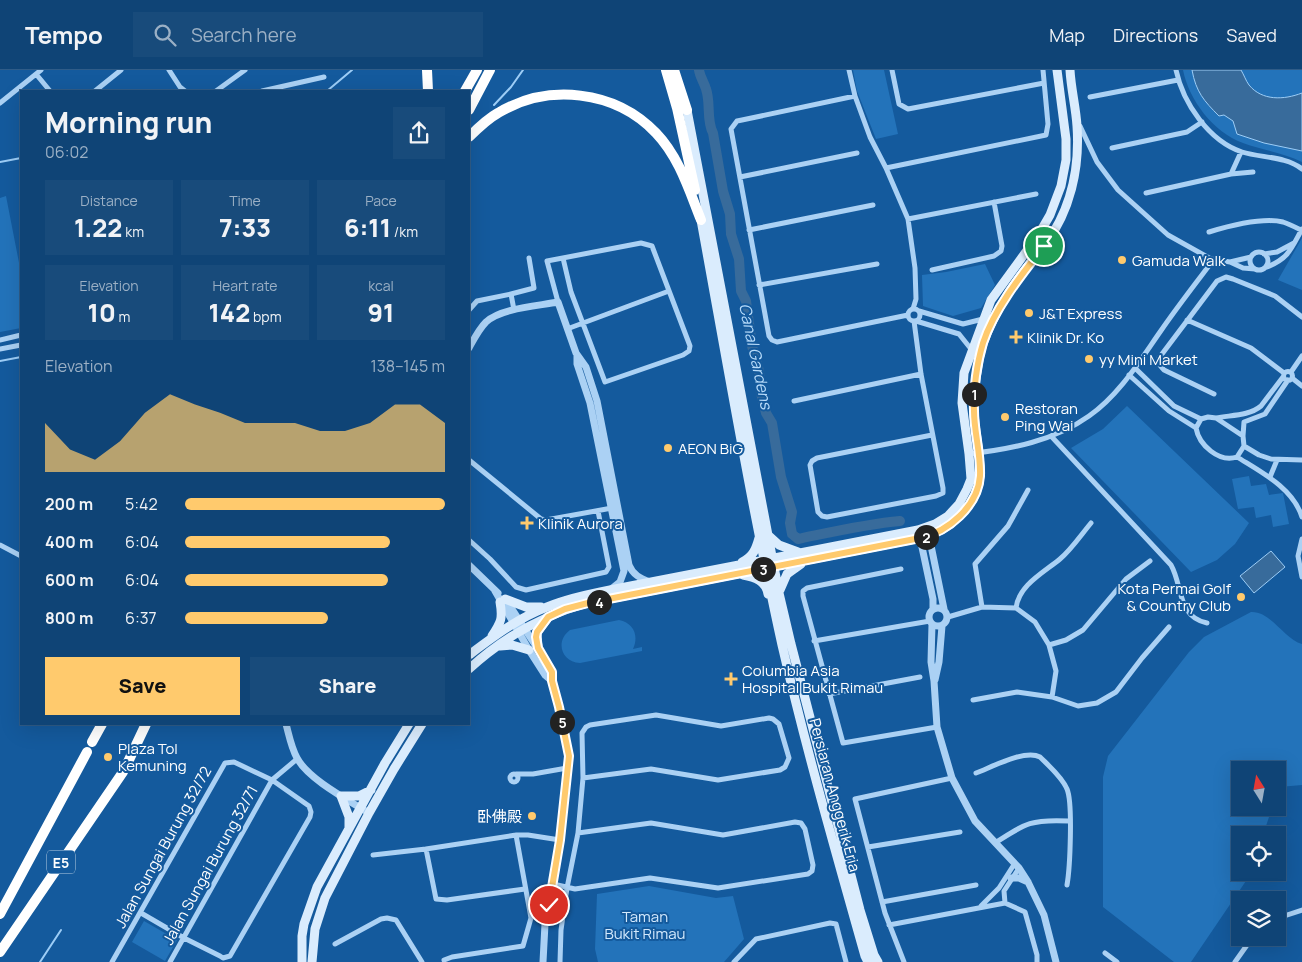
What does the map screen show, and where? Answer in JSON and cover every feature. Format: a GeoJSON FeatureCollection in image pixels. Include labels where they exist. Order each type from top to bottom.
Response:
{"type":"FeatureCollection","features":[{"type":"Feature","properties":{"kind":"highway"},"geometry":{"type":"LineString","coordinates":[[427,70],[428,90]]}},
{"type":"Feature","properties":{"kind":"highway"},"geometry":{"type":"LineString","coordinates":[[466,90],[477,70]]}},
{"type":"Feature","properties":{"kind":"highway"},"geometry":{"type":"LineString","coordinates":[[470,108],[490,70]]}},
{"type":"Feature","properties":{"kind":"highway"},"geometry":{"type":"LineString","coordinates":[[666,70],[677,108],[701,220]]}},
{"type":"Feature","properties":{"kind":"highway"},"geometry":{"type":"LineString","coordinates":[[674,70],[687,110]]}},
{"type":"Feature","properties":{"kind":"highway"},"geometry":{"type":"LineString","coordinates":[[682,70],[687,110]]}},
{"type":"Feature","properties":{"kind":"highway"},"geometry":{"type":"LineString","coordinates":[[470,136],[496,113],[514,104],[533,98],[554,94],[596,98],[619,107],[655,132],[676,161],[687,183],[701,220]]}},
{"type":"Feature","properties":{"kind":"highway"},"geometry":{"type":"LineString","coordinates":[[92,742],[101,725]]}},
{"type":"Feature","properties":{"kind":"highway"},"geometry":{"type":"LineString","coordinates":[[128,762],[146,725]]}},
{"type":"Feature","properties":{"kind":"highway","name":"E5"},"geometry":{"type":"LineString","coordinates":[[0,914],[87,752]]}},
{"type":"Feature","properties":{"kind":"highway","name":"E5"},"geometry":{"type":"LineString","coordinates":[[0,952],[123,772]]}},
{"type":"Feature","properties":{"kind":"main road"},"geometry":{"type":"LineString","coordinates":[[705,571],[806,557],[942,530],[954,521],[974,497],[980,478],[962,404],[964,373],[971,349],[991,300],[1050,215],[1060,186],[1066,160],[1066,139],[1057,70]]}},
{"type":"Feature","properties":{"kind":"main road"},"geometry":{"type":"LineString","coordinates":[[974,454],[974,392],[983,342],[1001,304],[1044,246],[1062,217],[1074,180],[1078,142],[1070,70]]}},
{"type":"Feature","properties":{"kind":"main road","name":"Persiaran Anggerik Eria"},"geometry":{"type":"LineString","coordinates":[[687,110],[726,308],[764,536]]}},
{"type":"Feature","properties":{"kind":"main road","name":"Persiaran Anggerik Eria"},"geometry":{"type":"LineString","coordinates":[[701,220],[770,563],[842,843],[863,919],[878,962]]}},
{"type":"Feature","properties":{"kind":"main road"},"geometry":{"type":"LineString","coordinates":[[470,668],[493,643],[517,622],[546,607],[587,595],[744,562],[750,558],[764,536],[784,548],[806,557]]}},
{"type":"Feature","properties":{"kind":"main road"},"geometry":{"type":"LineString","coordinates":[[779,593],[782,582],[787,574],[806,557]]}},
{"type":"Feature","properties":{"kind":"main road","name":"Persiaran Anggerik Eria"},"geometry":{"type":"LineString","coordinates":[[770,563],[782,645],[829,827],[868,962]]}},
{"type":"Feature","properties":{"kind":"main road"},"geometry":{"type":"LineString","coordinates":[[470,654],[565,609],[737,574],[770,563]]}},
{"type":"Feature","properties":{"kind":"main road"},"geometry":{"type":"LineString","coordinates":[[737,574],[754,578],[765,584],[782,645]]}},
{"type":"Feature","properties":{"kind":"main road"},"geometry":{"type":"LineString","coordinates":[[493,643],[503,615],[503,600],[526,607],[546,607]]}},
{"type":"Feature","properties":{"kind":"main road"},"geometry":{"type":"LineString","coordinates":[[493,643],[533,649],[537,632],[548,617]]}},
{"type":"Feature","properties":{"kind":"main road"},"geometry":{"type":"LineString","coordinates":[[312,962],[315,929],[325,898],[365,811],[371,790],[407,725]]}},
{"type":"Feature","properties":{"kind":"main road"},"geometry":{"type":"LineString","coordinates":[[302,962],[302,936],[307,913],[317,887],[348,830],[365,811],[421,725]]}},
{"type":"Feature","properties":{"kind":"main road"},"geometry":{"type":"LineString","coordinates":[[348,830],[349,816],[341,796],[359,796],[371,790]]}},
{"type":"Feature","properties":{"kind":"street"},"geometry":{"type":"LineString","coordinates":[[96,90],[121,70]]}},
{"type":"Feature","properties":{"kind":"street"},"geometry":{"type":"LineString","coordinates":[[169,70],[184,90]]}},
{"type":"Feature","properties":{"kind":"street"},"geometry":{"type":"LineString","coordinates":[[224,88],[245,70]]}},
{"type":"Feature","properties":{"kind":"street"},"geometry":{"type":"LineString","coordinates":[[849,70],[855,96],[870,137],[908,219],[915,268],[916,310],[920,317],[915,321]]}},
{"type":"Feature","properties":{"kind":"street"},"geometry":{"type":"LineString","coordinates":[[892,70],[898,104],[908,109],[1044,83]]}},
{"type":"Feature","properties":{"kind":"street"},"geometry":{"type":"LineString","coordinates":[[886,168],[1046,135],[1048,124],[1043,70]]}},
{"type":"Feature","properties":{"kind":"street"},"geometry":{"type":"LineString","coordinates":[[1176,70],[1178,80],[1190,106],[1202,122],[1222,140],[1241,152],[1288,162],[1302,169]]}},
{"type":"Feature","properties":{"kind":"street"},"geometry":{"type":"LineString","coordinates":[[0,103],[38,72],[49,90]]}},
{"type":"Feature","properties":{"kind":"street"},"geometry":{"type":"LineString","coordinates":[[266,90],[324,77]]}},
{"type":"Feature","properties":{"kind":"street"},"geometry":{"type":"LineString","coordinates":[[1090,97],[1178,80]]}},
{"type":"Feature","properties":{"kind":"street"},"geometry":{"type":"LineString","coordinates":[[176,90],[180,87]]}},
{"type":"Feature","properties":{"kind":"street"},"geometry":{"type":"LineString","coordinates":[[855,96],[737,121],[731,129],[769,336],[777,342],[908,315]]}},
{"type":"Feature","properties":{"kind":"street"},"geometry":{"type":"LineString","coordinates":[[1076,113],[1082,132],[1106,175],[1118,190],[1168,235],[1211,259],[1230,262],[1243,268],[1260,270],[1281,262],[1302,229],[1273,220],[1241,224],[1209,232]]}},
{"type":"Feature","properties":{"kind":"street"},"geometry":{"type":"LineString","coordinates":[[1112,148],[1187,132],[1202,122]]}},
{"type":"Feature","properties":{"kind":"street"},"geometry":{"type":"LineString","coordinates":[[1231,174],[1241,152]]}},
{"type":"Feature","properties":{"kind":"street"},"geometry":{"type":"LineString","coordinates":[[740,177],[857,153]]}},
{"type":"Feature","properties":{"kind":"street"},"geometry":{"type":"LineString","coordinates":[[1146,194],[1231,174],[1254,172]]}},
{"type":"Feature","properties":{"kind":"street"},"geometry":{"type":"LineString","coordinates":[[908,219],[1036,194]]}},
{"type":"Feature","properties":{"kind":"street"},"geometry":{"type":"LineString","coordinates":[[932,270],[994,256],[1001,251],[1002,246],[994,202]]}},
{"type":"Feature","properties":{"kind":"street"},"geometry":{"type":"LineString","coordinates":[[749,230],[873,205]]}},
{"type":"Feature","properties":{"kind":"street"},"geometry":{"type":"LineString","coordinates":[[1230,262],[1251,257],[1259,252],[1264,254],[1277,252],[1294,243]]}},
{"type":"Feature","properties":{"kind":"street"},"geometry":{"type":"LineString","coordinates":[[563,258],[571,292],[605,382],[683,355],[690,346],[652,246],[646,244],[563,258],[547,261],[590,403],[612,508],[624,571],[620,582],[610,590]]}},
{"type":"Feature","properties":{"kind":"street"},"geometry":{"type":"LineString","coordinates":[[1264,254],[1268,262],[1266,267]]}},
{"type":"Feature","properties":{"kind":"street"},"geometry":{"type":"LineString","coordinates":[[1251,257],[1250,265],[1255,270]]}},
{"type":"Feature","properties":{"kind":"street"},"geometry":{"type":"LineString","coordinates":[[470,309],[477,301],[534,288],[529,258]]}},
{"type":"Feature","properties":{"kind":"street"},"geometry":{"type":"LineString","coordinates":[[974,454],[1016,447],[1051,436],[1089,416],[1114,394],[1135,368],[1208,267],[1211,259]]}},
{"type":"Feature","properties":{"kind":"street"},"geometry":{"type":"LineString","coordinates":[[759,285],[877,264]]}},
{"type":"Feature","properties":{"kind":"street"},"geometry":{"type":"LineString","coordinates":[[1214,394],[1164,370],[1159,366],[1159,358],[1216,281],[1226,277],[1275,296],[1302,317]]}},
{"type":"Feature","properties":{"kind":"street"},"geometry":{"type":"LineString","coordinates":[[567,330],[669,291]]}},
{"type":"Feature","properties":{"kind":"street"},"geometry":{"type":"LineString","coordinates":[[511,294],[514,310]]}},
{"type":"Feature","properties":{"kind":"street"},"geometry":{"type":"LineString","coordinates":[[471,337],[486,321],[499,314],[558,302]]}},
{"type":"Feature","properties":{"kind":"street"},"geometry":{"type":"LineString","coordinates":[[908,315],[910,310],[916,310],[963,324],[983,319]]}},
{"type":"Feature","properties":{"kind":"street"},"geometry":{"type":"LineString","coordinates":[[908,315],[909,319],[959,334],[971,349]]}},
{"type":"Feature","properties":{"kind":"street"},"geometry":{"type":"LineString","coordinates":[[939,328],[941,318]]}},
{"type":"Feature","properties":{"kind":"street"},"geometry":{"type":"LineString","coordinates":[[1187,320],[1251,348],[1302,386]]}},
{"type":"Feature","properties":{"kind":"street"},"geometry":{"type":"LineString","coordinates":[[915,321],[921,374],[943,488],[941,495],[827,517],[822,516],[818,512],[810,466],[812,461],[817,458],[932,435]]}},
{"type":"Feature","properties":{"kind":"street"},"geometry":{"type":"LineString","coordinates":[[0,340],[20,335]]}},
{"type":"Feature","properties":{"kind":"street"},"geometry":{"type":"LineString","coordinates":[[0,349],[20,345]]}},
{"type":"Feature","properties":{"kind":"street"},"geometry":{"type":"LineString","coordinates":[[576,354],[586,368],[597,401],[629,565],[638,577],[650,582]]}},
{"type":"Feature","properties":{"kind":"street"},"geometry":{"type":"LineString","coordinates":[[1237,457],[1244,446],[1244,422],[1265,414],[1302,356]]}},
{"type":"Feature","properties":{"kind":"street"},"geometry":{"type":"LineString","coordinates":[[1135,368],[1174,406],[1201,419],[1254,411],[1261,406],[1288,376]]}},
{"type":"Feature","properties":{"kind":"street"},"geometry":{"type":"LineString","coordinates":[[794,401],[921,374]]}},
{"type":"Feature","properties":{"kind":"street"},"geometry":{"type":"LineString","coordinates":[[1129,375],[1169,411],[1196,428],[1200,440],[1220,457],[1226,459],[1237,457],[1270,477],[1299,507],[1302,517]]}},
{"type":"Feature","properties":{"kind":"street"},"geometry":{"type":"LineString","coordinates":[[1269,396],[1275,400]]}},
{"type":"Feature","properties":{"kind":"street"},"geometry":{"type":"LineString","coordinates":[[1216,418],[1243,436]]}},
{"type":"Feature","properties":{"kind":"street"},"geometry":{"type":"LineString","coordinates":[[1196,428],[1201,419]]}},
{"type":"Feature","properties":{"kind":"street"},"geometry":{"type":"LineString","coordinates":[[1051,436],[1171,565],[1176,574],[1188,612],[1195,619],[1207,622]]}},
{"type":"Feature","properties":{"kind":"street"},"geometry":{"type":"LineString","coordinates":[[1244,446],[1259,455],[1278,460],[1302,460]]}},
{"type":"Feature","properties":{"kind":"street"},"geometry":{"type":"LineString","coordinates":[[604,469],[605,458],[608,454]]}},
{"type":"Feature","properties":{"kind":"street"},"geometry":{"type":"LineString","coordinates":[[1270,477],[1278,460]]}},
{"type":"Feature","properties":{"kind":"street"},"geometry":{"type":"LineString","coordinates":[[470,461],[546,520],[612,508]]}},
{"type":"Feature","properties":{"kind":"street"},"geometry":{"type":"LineString","coordinates":[[982,607],[975,564],[1008,526],[1028,490]]}},
{"type":"Feature","properties":{"kind":"street"},"geometry":{"type":"LineString","coordinates":[[470,541],[516,587],[526,590],[606,572],[609,567],[598,511]]}},
{"type":"Feature","properties":{"kind":"street"},"geometry":{"type":"LineString","coordinates":[[1016,608],[1017,602],[1029,583],[1061,559],[1091,523]]}},
{"type":"Feature","properties":{"kind":"street"},"geometry":{"type":"LineString","coordinates":[[924,533],[933,609]]}},
{"type":"Feature","properties":{"kind":"street"},"geometry":{"type":"LineString","coordinates":[[924,533],[944,609],[948,616]]}},
{"type":"Feature","properties":{"kind":"street"},"geometry":{"type":"LineString","coordinates":[[1302,539],[1298,556],[1302,577]]}},
{"type":"Feature","properties":{"kind":"street"},"geometry":{"type":"LineString","coordinates":[[0,545],[20,555]]}},
{"type":"Feature","properties":{"kind":"street"},"geometry":{"type":"LineString","coordinates":[[1049,645],[1066,640],[1083,630],[1126,579],[1150,561]]}},
{"type":"Feature","properties":{"kind":"street"},"geometry":{"type":"LineString","coordinates":[[470,566],[503,600],[533,649],[546,675],[552,681]]}},
{"type":"Feature","properties":{"kind":"street"},"geometry":{"type":"LineString","coordinates":[[901,569],[806,588],[803,591],[803,596],[843,743],[937,727]]}},
{"type":"Feature","properties":{"kind":"street"},"geometry":{"type":"LineString","coordinates":[[944,609],[937,607],[929,614],[931,622],[931,662],[937,727],[952,778],[975,821],[1017,865],[1028,882],[1044,915],[1055,962]]}},
{"type":"Feature","properties":{"kind":"street"},"geometry":{"type":"LineString","coordinates":[[948,616],[982,607],[1016,608],[1035,622],[1049,645],[1056,671],[1052,698]]}},
{"type":"Feature","properties":{"kind":"street"},"geometry":{"type":"LineString","coordinates":[[934,681],[939,662],[942,626],[948,616]]}},
{"type":"Feature","properties":{"kind":"street"},"geometry":{"type":"LineString","coordinates":[[814,641],[931,622],[942,626]]}},
{"type":"Feature","properties":{"kind":"street"},"geometry":{"type":"LineString","coordinates":[[973,700],[1017,692],[1052,698],[1078,706],[1097,703],[1116,692],[1169,627]]}},
{"type":"Feature","properties":{"kind":"street"},"geometry":{"type":"LineString","coordinates":[[533,649],[552,672],[552,681],[569,756],[560,840],[545,924],[543,962]]}},
{"type":"Feature","properties":{"kind":"street"},"geometry":{"type":"LineString","coordinates":[[829,694],[920,677]]}},
{"type":"Feature","properties":{"kind":"street"},"geometry":{"type":"LineString","coordinates":[[560,962],[561,930],[578,833],[583,730],[590,724],[656,715],[721,726],[769,718],[779,724],[789,758],[785,767],[780,770],[718,780],[651,769],[582,778]]}},
{"type":"Feature","properties":{"kind":"street"},"geometry":{"type":"LineString","coordinates":[[286,725],[291,745],[298,760],[322,782],[365,811]]}},
{"type":"Feature","properties":{"kind":"street"},"geometry":{"type":"LineString","coordinates":[[976,773],[1023,755],[1035,754],[1064,782],[1070,797],[1070,852],[1067,885]]}},
{"type":"Feature","properties":{"kind":"street"},"geometry":{"type":"LineString","coordinates":[[272,780],[298,760]]}},
{"type":"Feature","properties":{"kind":"street","name":"Jalan Sungai Burung 32/72"},"geometry":{"type":"LineString","coordinates":[[112,962],[225,764],[234,762],[272,780],[307,803],[311,812],[310,817],[230,956],[224,958],[141,913]]}},
{"type":"Feature","properties":{"kind":"street"},"geometry":{"type":"LineString","coordinates":[[533,774],[517,781],[518,777],[516,774],[533,774],[567,768]]}},
{"type":"Feature","properties":{"kind":"street"},"geometry":{"type":"LineString","coordinates":[[904,962],[882,902],[855,798],[952,778]]}},
{"type":"Feature","properties":{"kind":"street","name":"Jalan Sungai Burung 32/71"},"geometry":{"type":"LineString","coordinates":[[170,962],[272,780]]}},
{"type":"Feature","properties":{"kind":"street"},"geometry":{"type":"LineString","coordinates":[[995,843],[1022,825],[1043,819],[1069,821]]}},
{"type":"Feature","properties":{"kind":"street"},"geometry":{"type":"LineString","coordinates":[[553,884],[575,889],[650,878],[718,888],[808,874],[812,871],[813,865],[805,829],[801,823],[795,822],[723,835],[650,823],[578,833]]}},
{"type":"Feature","properties":{"kind":"street"},"geometry":{"type":"LineString","coordinates":[[868,847],[960,832]]}},
{"type":"Feature","properties":{"kind":"street"},"geometry":{"type":"LineString","coordinates":[[373,855],[516,835],[560,840]]}},
{"type":"Feature","properties":{"kind":"street"},"geometry":{"type":"LineString","coordinates":[[444,960],[452,957],[523,946],[531,918],[516,835]]}},
{"type":"Feature","properties":{"kind":"street"},"geometry":{"type":"LineString","coordinates":[[426,849],[436,899],[447,900],[525,889]]}},
{"type":"Feature","properties":{"kind":"street"},"geometry":{"type":"LineString","coordinates":[[1005,903],[1004,890],[1017,865]]}},
{"type":"Feature","properties":{"kind":"street"},"geometry":{"type":"LineString","coordinates":[[981,906],[999,888],[1017,865]]}},
{"type":"Feature","properties":{"kind":"street"},"geometry":{"type":"LineString","coordinates":[[1011,878],[1019,878],[1028,882]]}},
{"type":"Feature","properties":{"kind":"street"},"geometry":{"type":"LineString","coordinates":[[882,902],[976,885]]}},
{"type":"Feature","properties":{"kind":"street"},"geometry":{"type":"LineString","coordinates":[[889,925],[981,906],[1005,903],[1025,912],[1032,933],[1037,962]]}},
{"type":"Feature","properties":{"kind":"street"},"geometry":{"type":"LineString","coordinates":[[1286,915],[1302,910]]}},
{"type":"Feature","properties":{"kind":"street"},"geometry":{"type":"LineString","coordinates":[[335,944],[381,919],[387,918],[396,920],[421,962]]}},
{"type":"Feature","properties":{"kind":"street"},"geometry":{"type":"LineString","coordinates":[[734,962],[756,939],[830,923],[836,924],[846,962]]}},
{"type":"Feature","properties":{"kind":"street"},"geometry":{"type":"LineString","coordinates":[[1235,962],[1246,946]]}},
{"type":"Feature","properties":{"kind":"street"},"geometry":{"type":"LineString","coordinates":[[1104,953],[1117,962]]}},
{"type":"Feature","properties":{"kind":"green space"},"geometry":{"type":"Polygon","coordinates":[[[853,70],[884,70],[898,134],[876,139],[857,91],[853,70]]]}},
{"type":"Feature","properties":{"kind":"green space"},"geometry":{"type":"Polygon","coordinates":[[[1183,70],[1302,70],[1302,162],[1243,143],[1222,131],[1204,114],[1191,93],[1183,70]]]}},
{"type":"Feature","properties":{"kind":"green space"},"geometry":{"type":"Polygon","coordinates":[[[6,196],[20,268],[20,328],[0,332],[0,198],[6,196]]]}},
{"type":"Feature","properties":{"kind":"green space"},"geometry":{"type":"Polygon","coordinates":[[[1302,238],[1302,290],[1278,280],[1302,238]]]}},
{"type":"Feature","properties":{"kind":"green space"},"geometry":{"type":"Polygon","coordinates":[[[985,264],[995,285],[981,308],[953,316],[923,306],[922,275],[985,264]]]}},
{"type":"Feature","properties":{"kind":"green space"},"geometry":{"type":"Polygon","coordinates":[[[1127,406],[1249,523],[1235,544],[1217,560],[1191,572],[1071,448],[1103,429],[1127,406]]]}},
{"type":"Feature","properties":{"kind":"green space"},"geometry":{"type":"Polygon","coordinates":[[[1249,476],[1251,486],[1266,484],[1269,495],[1283,493],[1289,524],[1273,527],[1271,515],[1256,518],[1254,507],[1238,509],[1232,479],[1249,476]]]}},
{"type":"Feature","properties":{"kind":"green space"},"geometry":{"type":"Polygon","coordinates":[[[1251,612],[1265,616],[1289,637],[1302,644],[1302,785],[1286,786],[1286,761],[1231,761],[1231,816],[1269,816],[1266,826],[1231,826],[1231,881],[1246,881],[1239,891],[1231,891],[1231,903],[1191,962],[1174,962],[1103,907],[1103,777],[1108,756],[1189,652],[1204,637],[1251,612]]]}},
{"type":"Feature","properties":{"kind":"green space"},"geometry":{"type":"Polygon","coordinates":[[[619,620],[632,627],[635,635],[633,649],[642,647],[642,651],[580,663],[568,659],[562,650],[565,635],[570,630],[619,620]]]}},
{"type":"Feature","properties":{"kind":"green space","name":"Taman Bukit Rimau"},"geometry":{"type":"Polygon","coordinates":[[[649,886],[716,898],[733,896],[744,939],[724,962],[598,962],[595,949],[597,894],[649,886]]]}},
{"type":"Feature","properties":{"kind":"green space"},"geometry":{"type":"Polygon","coordinates":[[[144,921],[177,940],[165,961],[132,942],[144,921]]]}},
{"type":"Feature","properties":{"kind":"shaded area"},"geometry":{"type":"Polygon","coordinates":[[[1192,70],[1241,70],[1254,90],[1274,98],[1302,93],[1302,151],[1264,143],[1237,134],[1233,121],[1224,115],[1219,116],[1201,96],[1192,70]]]}},
{"type":"Feature","properties":{"kind":"shaded area"},"geometry":{"type":"Polygon","coordinates":[[[1271,551],[1285,567],[1254,593],[1240,576],[1271,551]]]}},
{"type":"Feature","properties":{"kind":"waterway"},"geometry":{"type":"LineString","coordinates":[[328,90],[352,70]]}},
{"type":"Feature","properties":{"kind":"waterway"},"geometry":{"type":"LineString","coordinates":[[494,105],[511,87],[523,70]]}},
{"type":"Feature","properties":{"kind":"waterway","name":"Canal Gardens"},"geometry":{"type":"LineString","coordinates":[[699,70],[707,94],[710,123],[723,191],[730,214],[731,234],[739,259],[741,291],[746,301],[752,346],[759,371],[761,393],[766,413],[772,423],[781,477],[792,512],[790,523],[792,534],[798,539],[862,526],[900,521]]}},
{"type":"Feature","properties":{"kind":"waterway"},"geometry":{"type":"LineString","coordinates":[[0,162],[20,158]]}},
{"type":"Feature","properties":{"kind":"waterway"},"geometry":{"type":"LineString","coordinates":[[0,361],[20,357]]}},
{"type":"Feature","properties":{"kind":"waterway"},"geometry":{"type":"LineString","coordinates":[[40,962],[61,930]]}},
{"type":"Feature","properties":{"kind":"place","name":"Gamuda Walk"},"geometry":{"type":"Point","coordinates":[1122,260]}},
{"type":"Feature","properties":{"kind":"place","name":"J&T Express"},"geometry":{"type":"Point","coordinates":[1029,313]}},
{"type":"Feature","properties":{"kind":"place","name":"Klinik Dr. Ko"},"geometry":{"type":"Point","coordinates":[1016,337]}},
{"type":"Feature","properties":{"kind":"place","name":"yy Mini Market"},"geometry":{"type":"Point","coordinates":[1089,359]}},
{"type":"Feature","properties":{"kind":"place","name":"Restoran Ping Wai"},"geometry":{"type":"Point","coordinates":[1005,417]}},
{"type":"Feature","properties":{"kind":"place","name":"AEON BiG"},"geometry":{"type":"Point","coordinates":[668,448]}},
{"type":"Feature","properties":{"kind":"place","name":"Klinik Aurora"},"geometry":{"type":"Point","coordinates":[527,523]}},
{"type":"Feature","properties":{"kind":"place","name":"Kota Permai Golf & Country Club"},"geometry":{"type":"Point","coordinates":[1241,597]}},
{"type":"Feature","properties":{"kind":"place","name":"Columbia Asia Hospital Bukit Rimau"},"geometry":{"type":"Point","coordinates":[731,679]}},
{"type":"Feature","properties":{"kind":"place","name":"Plaza Tol Kemuning"},"geometry":{"type":"Point","coordinates":[108,757]}},
{"type":"Feature","properties":{"kind":"place","name":"卧佛殿"},"geometry":{"type":"Point","coordinates":[532,816]}},
{"type":"Feature","properties":{"kind":"route"},"geometry":{"type":"LineString","coordinates":[[549,905],[560,840],[569,756],[556,690],[552,681],[552,672],[538,648],[536,637],[537,632],[548,617],[565,609],[588,603],[920,538],[942,530],[965,510],[974,497],[980,478],[974,392],[983,342],[1001,304],[1044,246]]}}]}
